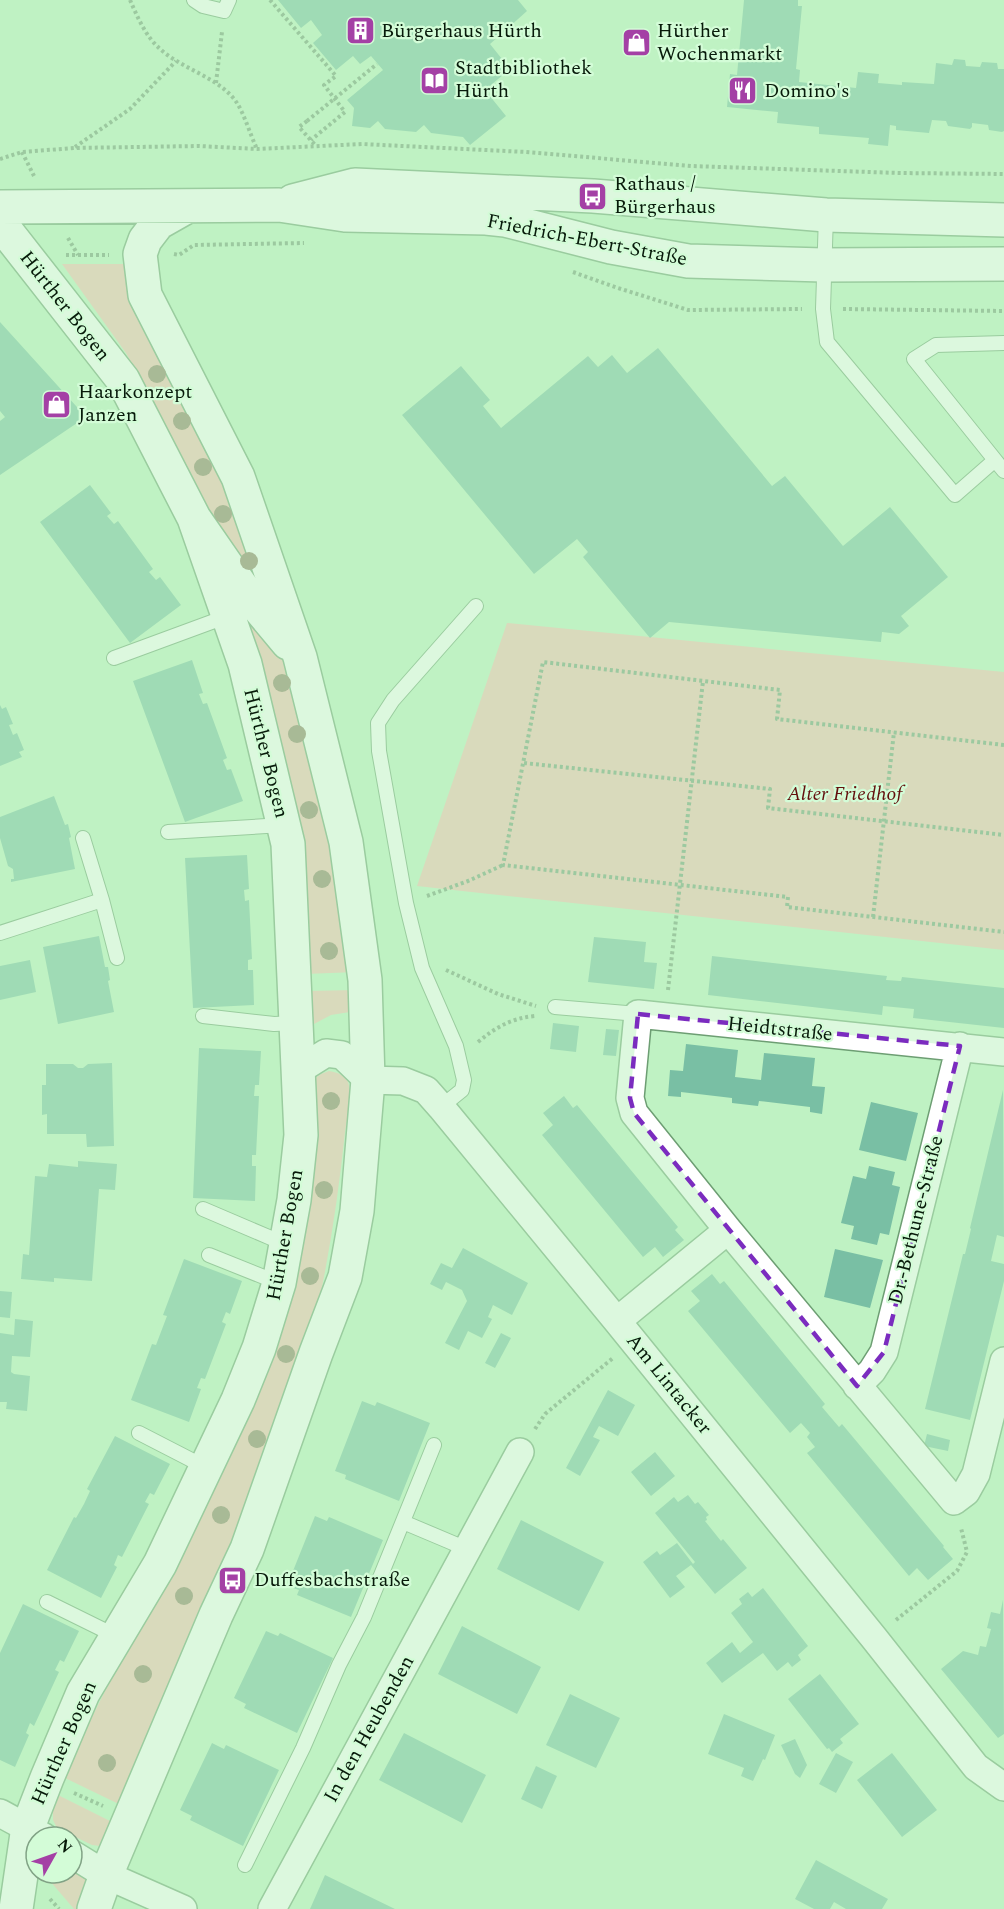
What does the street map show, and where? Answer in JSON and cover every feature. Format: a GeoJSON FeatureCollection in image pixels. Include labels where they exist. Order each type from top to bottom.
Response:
{"type":"FeatureCollection","features":[{"type":"Feature","properties":{"kind":"street","name":"Friedrich-Ebert-Straße"},"geometry":{"type":"LineString","coordinates":[[279,205],[355,185],[592,196],[826,214],[1004,220]]}},
{"type":"Feature","properties":{"kind":"street","name":"Friedrich-Ebert-Straße"},"geometry":{"type":"LineString","coordinates":[[0,207],[279,205],[345,215],[505,220],[611,247],[688,261],[823,265],[1004,264]]}},
{"type":"Feature","properties":{"kind":"street","name":"Hürther Bogen"},"geometry":{"type":"LineString","coordinates":[[94,1909],[106,1875],[216,1615],[247,1548],[345,1277],[357,1211],[368,1080],[365,980],[346,842],[300,657],[238,477],[145,295],[140,254],[144,240],[158,223],[188,206]]}},
{"type":"Feature","properties":{"kind":"street","name":"Hürther Bogen"},"geometry":{"type":"LineString","coordinates":[[0,224],[123,380],[194,518],[243,589],[300,657]]}},
{"type":"Feature","properties":{"kind":"street","name":"Hürther Bogen"},"geometry":{"type":"LineString","coordinates":[[24,1825],[83,1693],[160,1564],[238,1400],[259,1348],[279,1283],[294,1200],[301,1136],[288,844],[245,664],[194,518]]}},
{"type":"Feature","properties":{"kind":"street"},"geometry":{"type":"LineString","coordinates":[[638,1014],[630,1098],[634,1113],[954,1501],[966,1492],[976,1474],[1004,1361]]}},
{"type":"Feature","properties":{"kind":"street","name":"Heidtstraße"},"geometry":{"type":"LineString","coordinates":[[638,1014],[1004,1052]]}},
{"type":"Feature","properties":{"kind":"street","name":"Dr.-Bethune-Straße"},"geometry":{"type":"LineString","coordinates":[[857,1386],[872,1371],[884,1352],[960,1046]]}},
{"type":"Feature","properties":{"kind":"street"},"geometry":{"type":"LineString","coordinates":[[299,1070],[326,1053],[342,1054],[368,1080]]}},
{"type":"Feature","properties":{"kind":"street","name":"Am Lintacker"},"geometry":{"type":"LineString","coordinates":[[368,1080],[403,1081],[426,1090],[874,1638],[975,1767],[1004,1787]]}},
{"type":"Feature","properties":{"kind":"street"},"geometry":{"type":"LineString","coordinates":[[625,1331],[729,1230]]}},
{"type":"Feature","properties":{"kind":"street","name":"In den Heubenden"},"geometry":{"type":"LineString","coordinates":[[272,1909],[520,1452]]}},
{"type":"Feature","properties":{"kind":"street","name":"Hürther Bogen"},"geometry":{"type":"LineString","coordinates":[[16,1909],[24,1826]]}},
{"type":"Feature","properties":{"kind":"street"},"geometry":{"type":"LineString","coordinates":[[84,1861],[106,1875],[183,1909]]}},
{"type":"Feature","properties":{"kind":"lane"},"geometry":{"type":"LineString","coordinates":[[194,0],[203,6],[226,5]]}},
{"type":"Feature","properties":{"kind":"lane"},"geometry":{"type":"LineString","coordinates":[[826,214],[823,309],[827,342],[955,495],[1000,465],[914,359],[936,345],[1004,343]]}},
{"type":"Feature","properties":{"kind":"lane"},"geometry":{"type":"LineString","coordinates":[[441,1107],[462,1090],[464,1080],[459,1057],[422,968],[406,903],[380,751],[378,723],[393,700],[476,606]]}},
{"type":"Feature","properties":{"kind":"lane"},"geometry":{"type":"LineString","coordinates":[[114,658],[228,616]]}},
{"type":"Feature","properties":{"kind":"lane"},"geometry":{"type":"LineString","coordinates":[[168,832],[284,825]]}},
{"type":"Feature","properties":{"kind":"lane"},"geometry":{"type":"LineString","coordinates":[[83,838],[117,958]]}},
{"type":"Feature","properties":{"kind":"lane"},"geometry":{"type":"LineString","coordinates":[[0,933],[102,900]]}},
{"type":"Feature","properties":{"kind":"lane","name":"Heidtstraße"},"geometry":{"type":"LineString","coordinates":[[555,1007],[638,1014]]}},
{"type":"Feature","properties":{"kind":"lane"},"geometry":{"type":"LineString","coordinates":[[203,1016],[274,1024],[297,1023]]}},
{"type":"Feature","properties":{"kind":"lane"},"geometry":{"type":"LineString","coordinates":[[203,1209],[271,1238],[286,1241]]}},
{"type":"Feature","properties":{"kind":"lane"},"geometry":{"type":"LineString","coordinates":[[209,1255],[279,1283]]}},
{"type":"Feature","properties":{"kind":"lane"},"geometry":{"type":"LineString","coordinates":[[139,1433],[207,1468]]}},
{"type":"Feature","properties":{"kind":"lane"},"geometry":{"type":"LineString","coordinates":[[245,1864],[303,1748],[339,1665],[364,1617],[434,1445]]}},
{"type":"Feature","properties":{"kind":"lane"},"geometry":{"type":"LineString","coordinates":[[403,1522],[467,1549]]}},
{"type":"Feature","properties":{"kind":"lane"},"geometry":{"type":"LineString","coordinates":[[47,1602],[118,1637]]}},
{"type":"Feature","properties":{"kind":"path"},"geometry":{"type":"LineString","coordinates":[[130,0],[141,25],[157,47],[176,61],[216,83],[236,102],[257,149]]}},
{"type":"Feature","properties":{"kind":"path"},"geometry":{"type":"LineString","coordinates":[[270,0],[336,76],[324,85],[345,112],[310,140]]}},
{"type":"Feature","properties":{"kind":"path"},"geometry":{"type":"LineString","coordinates":[[216,83],[226,5]]}},
{"type":"Feature","properties":{"kind":"path"},"geometry":{"type":"LineString","coordinates":[[74,148],[130,109],[176,61]]}},
{"type":"Feature","properties":{"kind":"path"},"geometry":{"type":"LineString","coordinates":[[316,147],[299,127],[377,64]]}},
{"type":"Feature","properties":{"kind":"path"},"geometry":{"type":"LineString","coordinates":[[0,159],[22,152],[74,148],[199,146],[257,149],[362,144],[526,152],[691,166],[1004,174]]}},
{"type":"Feature","properties":{"kind":"path"},"geometry":{"type":"LineString","coordinates":[[172,254],[179,255],[194,244],[310,243]]}},
{"type":"Feature","properties":{"kind":"path"},"geometry":{"type":"LineString","coordinates":[[562,268],[688,310],[1004,311]]}},
{"type":"Feature","properties":{"kind":"path"},"geometry":{"type":"LineString","coordinates":[[503,865],[543,662],[780,690],[777,719],[1004,745]]}},
{"type":"Feature","properties":{"kind":"path"},"geometry":{"type":"LineString","coordinates":[[665,1017],[703,681]]}},
{"type":"Feature","properties":{"kind":"path"},"geometry":{"type":"LineString","coordinates":[[873,917],[894,732]]}},
{"type":"Feature","properties":{"kind":"path"},"geometry":{"type":"LineString","coordinates":[[524,763],[770,789],[768,808],[1004,835]]}},
{"type":"Feature","properties":{"kind":"path"},"geometry":{"type":"LineString","coordinates":[[406,903],[468,881],[503,865],[788,897],[787,907],[1004,932]]}},
{"type":"Feature","properties":{"kind":"path"},"geometry":{"type":"LineString","coordinates":[[422,968],[450,971],[498,994],[533,1006],[555,1007]]}},
{"type":"Feature","properties":{"kind":"path"},"geometry":{"type":"LineString","coordinates":[[459,1057],[498,1026],[524,1017],[540,1016],[555,1007]]}},
{"type":"Feature","properties":{"kind":"path"},"geometry":{"type":"LineString","coordinates":[[520,1452],[544,1414],[625,1331]]}},
{"type":"Feature","properties":{"kind":"path"},"geometry":{"type":"LineString","coordinates":[[874,1638],[957,1571],[967,1552],[954,1501]]}},
{"type":"Feature","properties":{"kind":"path"},"geometry":{"type":"LineString","coordinates":[[47,1778],[131,1819]]}},
{"type":"Feature","properties":{"kind":"highlighted area"},"geometry":{"type":"Polygon","coordinates":[[[638,1014],[960,1046],[884,1352],[857,1386],[634,1113],[630,1098],[638,1014]]]}},
{"type":"Feature","properties":{"kind":"green space"},"geometry":{"type":"Polygon","coordinates":[[[62,264],[126,264],[273,596],[221,544],[154,405],[126,353],[62,264]]]}},
{"type":"Feature","properties":{"kind":"green space"},"geometry":{"type":"Polygon","coordinates":[[[221,575],[277,644],[300,691],[356,972],[305,974],[221,575]]]}},
{"type":"Feature","properties":{"kind":"green space","name":"Alter Friedhof"},"geometry":{"type":"Polygon","coordinates":[[[507,623],[1004,672],[1004,950],[417,886],[507,623]]]}},
{"type":"Feature","properties":{"kind":"green space"},"geometry":{"type":"Polygon","coordinates":[[[357,990],[356,1011],[331,1015],[308,1025],[306,991],[357,990]]]}},
{"type":"Feature","properties":{"kind":"green space"},"geometry":{"type":"Polygon","coordinates":[[[329,1071],[345,1077],[349,1087],[349,1099],[330,1246],[306,1358],[127,1808],[65,1778],[93,1715],[214,1474],[314,1079],[329,1071]]]}},
{"type":"Feature","properties":{"kind":"green space"},"geometry":{"type":"Polygon","coordinates":[[[58,1795],[120,1826],[109,1842],[100,1846],[92,1845],[84,1841],[84,1825],[56,1825],[53,1809],[58,1795]]]}},
{"type":"Feature","properties":{"kind":"green space"},"geometry":{"type":"Polygon","coordinates":[[[84,1878],[88,1883],[82,1909],[74,1909],[53,1885],[84,1885],[84,1878]]]}},
{"type":"Feature","properties":{"kind":"building","name":"Stadtbibliothek Hürth"},"geometry":{"type":"Polygon","coordinates":[[[278,0],[518,0],[527,11],[490,44],[510,69],[485,90],[506,116],[470,145],[463,137],[431,133],[424,125],[416,132],[385,129],[378,121],[370,128],[352,126],[354,108],[347,100],[383,70],[371,56],[360,64],[353,56],[336,70],[313,43],[322,35],[311,20],[301,28],[278,0]]]}},
{"type":"Feature","properties":{"kind":"building"},"geometry":{"type":"Polygon","coordinates":[[[744,0],[798,0],[798,6],[802,6],[796,69],[800,70],[799,82],[856,88],[858,72],[879,74],[878,83],[934,84],[936,63],[952,65],[954,59],[965,60],[966,66],[980,67],[982,62],[997,63],[998,69],[1004,69],[1004,131],[989,130],[988,125],[972,123],[970,129],[948,126],[946,121],[932,120],[929,133],[896,130],[896,126],[890,125],[888,146],[868,144],[869,138],[819,134],[819,127],[777,123],[778,112],[727,107],[730,74],[737,75],[744,0]]]}},
{"type":"Feature","properties":{"kind":"building"},"geometry":{"type":"Polygon","coordinates":[[[0,322],[86,417],[0,475],[0,421],[5,417],[0,411],[0,322]]]}},
{"type":"Feature","properties":{"kind":"building"},"geometry":{"type":"Polygon","coordinates":[[[658,348],[772,486],[785,476],[843,546],[890,507],[948,577],[901,616],[909,626],[899,634],[882,632],[881,642],[669,622],[650,638],[583,557],[588,552],[577,539],[534,574],[402,415],[461,366],[490,400],[483,406],[501,428],[588,356],[598,367],[612,355],[627,373],[658,348]]]}},
{"type":"Feature","properties":{"kind":"building"},"geometry":{"type":"Polygon","coordinates":[[[90,485],[111,513],[107,516],[114,524],[118,521],[153,569],[149,572],[156,580],[160,577],[181,605],[130,643],[40,522],[90,485]]]}},
{"type":"Feature","properties":{"kind":"building"},"geometry":{"type":"Polygon","coordinates":[[[192,660],[203,693],[199,694],[203,704],[207,703],[227,758],[223,760],[227,770],[231,769],[243,801],[185,822],[133,681],[192,660]]]}},
{"type":"Feature","properties":{"kind":"building"},"geometry":{"type":"Polygon","coordinates":[[[0,705],[2,709],[6,707],[13,724],[9,725],[13,735],[17,733],[24,750],[19,752],[22,757],[0,766],[0,705]]]}},
{"type":"Feature","properties":{"kind":"building"},"geometry":{"type":"Polygon","coordinates":[[[54,796],[65,825],[68,824],[75,869],[11,882],[11,879],[14,879],[13,869],[8,866],[0,838],[0,817],[54,796]]]}},
{"type":"Feature","properties":{"kind":"building"},"geometry":{"type":"Polygon","coordinates":[[[247,855],[249,889],[244,890],[245,901],[249,900],[252,959],[248,960],[248,970],[253,970],[254,1005],[193,1008],[185,858],[247,855]]]}},
{"type":"Feature","properties":{"kind":"building"},"geometry":{"type":"Polygon","coordinates":[[[99,936],[105,967],[108,967],[110,980],[108,981],[114,1012],[58,1024],[43,947],[99,936]]]}},
{"type":"Feature","properties":{"kind":"building"},"geometry":{"type":"Polygon","coordinates":[[[594,937],[646,942],[644,962],[657,963],[654,989],[588,982],[594,937]]]}},
{"type":"Feature","properties":{"kind":"building"},"geometry":{"type":"Polygon","coordinates":[[[712,956],[887,976],[886,980],[901,981],[902,977],[1004,988],[1004,1028],[913,1018],[914,1009],[883,1006],[882,1015],[708,995],[712,956]]]}},
{"type":"Feature","properties":{"kind":"building"},"geometry":{"type":"Polygon","coordinates":[[[30,960],[36,992],[0,1000],[0,966],[30,960]]]}},
{"type":"Feature","properties":{"kind":"building"},"geometry":{"type":"Polygon","coordinates":[[[553,1023],[579,1026],[576,1052],[550,1049],[553,1023]]]}},
{"type":"Feature","properties":{"kind":"building"},"geometry":{"type":"Polygon","coordinates":[[[606,1029],[619,1030],[616,1056],[603,1055],[606,1029]]]}},
{"type":"Feature","properties":{"kind":"building"},"geometry":{"type":"Polygon","coordinates":[[[686,1044],[738,1050],[735,1077],[761,1080],[764,1053],[815,1058],[812,1086],[825,1087],[822,1114],[810,1112],[810,1107],[759,1101],[758,1106],[732,1103],[732,1098],[681,1092],[681,1097],[668,1096],[670,1070],[683,1071],[686,1044]]]}},
{"type":"Feature","properties":{"kind":"building"},"geometry":{"type":"Polygon","coordinates":[[[199,1048],[261,1051],[259,1085],[255,1085],[254,1096],[259,1096],[256,1155],[252,1155],[252,1166],[256,1166],[255,1201],[193,1198],[199,1048]]]}},
{"type":"Feature","properties":{"kind":"building"},"geometry":{"type":"Polygon","coordinates":[[[112,1063],[114,1146],[87,1147],[86,1134],[47,1134],[47,1114],[42,1115],[42,1085],[46,1085],[46,1064],[73,1064],[78,1068],[83,1068],[88,1064],[112,1063]]]}},
{"type":"Feature","properties":{"kind":"building"},"geometry":{"type":"Polygon","coordinates":[[[1003,1090],[1004,1237],[997,1235],[991,1261],[1004,1264],[1004,1281],[970,1420],[925,1409],[963,1254],[965,1254],[1003,1090]]]}},
{"type":"Feature","properties":{"kind":"building"},"geometry":{"type":"Polygon","coordinates":[[[564,1096],[573,1108],[577,1105],[678,1227],[675,1230],[684,1240],[663,1257],[655,1247],[643,1257],[542,1135],[553,1125],[543,1113],[564,1096]]]}},
{"type":"Feature","properties":{"kind":"building"},"geometry":{"type":"Polygon","coordinates":[[[871,1102],[918,1113],[906,1161],[859,1150],[871,1102]]]}},
{"type":"Feature","properties":{"kind":"building"},"geometry":{"type":"Polygon","coordinates":[[[78,1161],[117,1164],[115,1190],[99,1189],[92,1281],[54,1278],[54,1282],[21,1279],[23,1254],[29,1255],[35,1176],[47,1177],[49,1164],[78,1167],[78,1161]]]}},
{"type":"Feature","properties":{"kind":"building"},"geometry":{"type":"Polygon","coordinates":[[[869,1166],[895,1172],[892,1185],[900,1187],[889,1235],[880,1233],[877,1245],[851,1239],[854,1226],[841,1223],[853,1176],[866,1179],[869,1166]]]}},
{"type":"Feature","properties":{"kind":"building"},"geometry":{"type":"Polygon","coordinates":[[[463,1248],[528,1283],[512,1315],[493,1305],[488,1317],[492,1319],[482,1338],[468,1331],[459,1350],[445,1343],[467,1301],[462,1290],[446,1282],[442,1290],[430,1284],[441,1263],[452,1268],[463,1248]]]}},
{"type":"Feature","properties":{"kind":"building"},"geometry":{"type":"Polygon","coordinates":[[[835,1249],[883,1260],[870,1308],[824,1297],[835,1249]]]}},
{"type":"Feature","properties":{"kind":"building"},"geometry":{"type":"Polygon","coordinates":[[[184,1259],[242,1281],[230,1314],[226,1312],[222,1322],[226,1324],[205,1379],[201,1378],[197,1388],[201,1389],[189,1422],[131,1400],[152,1344],[156,1345],[167,1316],[163,1315],[184,1259]]]}},
{"type":"Feature","properties":{"kind":"building"},"geometry":{"type":"Polygon","coordinates":[[[712,1274],[720,1284],[724,1281],[825,1404],[822,1407],[839,1427],[842,1424],[944,1546],[953,1559],[928,1580],[917,1568],[909,1576],[807,1453],[815,1447],[807,1437],[810,1433],[801,1423],[790,1433],[688,1311],[700,1301],[691,1291],[712,1274]]]}},
{"type":"Feature","properties":{"kind":"building"},"geometry":{"type":"Polygon","coordinates":[[[0,1291],[12,1292],[10,1318],[0,1317],[0,1291]]]}},
{"type":"Feature","properties":{"kind":"building"},"geometry":{"type":"Polygon","coordinates":[[[15,1319],[33,1321],[30,1357],[12,1356],[11,1372],[30,1376],[27,1411],[6,1409],[7,1402],[0,1402],[0,1333],[14,1335],[15,1319]]]}},
{"type":"Feature","properties":{"kind":"building"},"geometry":{"type":"Polygon","coordinates":[[[501,1333],[511,1338],[495,1368],[485,1363],[501,1333]]]}},
{"type":"Feature","properties":{"kind":"building"},"geometry":{"type":"Polygon","coordinates":[[[608,1390],[635,1405],[618,1436],[599,1426],[593,1437],[600,1440],[580,1476],[566,1468],[608,1390]]]}},
{"type":"Feature","properties":{"kind":"building"},"geometry":{"type":"Polygon","coordinates":[[[362,1401],[375,1406],[377,1402],[430,1423],[399,1501],[345,1479],[346,1475],[335,1471],[362,1401]]]}},
{"type":"Feature","properties":{"kind":"building"},"geometry":{"type":"Polygon","coordinates":[[[927,1434],[950,1440],[948,1451],[924,1446],[927,1434]]]}},
{"type":"Feature","properties":{"kind":"building"},"geometry":{"type":"Polygon","coordinates":[[[115,1436],[170,1464],[154,1495],[150,1493],[145,1502],[149,1504],[122,1557],[118,1555],[114,1565],[117,1567],[101,1598],[47,1570],[74,1517],[76,1518],[84,1504],[90,1491],[87,1489],[115,1436]]]}},
{"type":"Feature","properties":{"kind":"building"},"geometry":{"type":"Polygon","coordinates":[[[655,1452],[675,1476],[651,1496],[631,1472],[655,1452]]]}},
{"type":"Feature","properties":{"kind":"building"},"geometry":{"type":"Polygon","coordinates":[[[688,1495],[695,1504],[698,1502],[709,1515],[705,1521],[747,1568],[715,1594],[691,1565],[676,1576],[685,1587],[670,1598],[643,1562],[657,1551],[660,1555],[677,1543],[693,1564],[695,1562],[655,1513],[674,1497],[678,1502],[688,1495]]]}},
{"type":"Feature","properties":{"kind":"building"},"geometry":{"type":"Polygon","coordinates":[[[315,1516],[327,1521],[329,1517],[383,1540],[351,1617],[297,1595],[299,1590],[287,1586],[315,1516]]]}},
{"type":"Feature","properties":{"kind":"building"},"geometry":{"type":"Polygon","coordinates":[[[521,1520],[604,1562],[579,1611],[497,1569],[521,1520]]]}},
{"type":"Feature","properties":{"kind":"building"},"geometry":{"type":"Polygon","coordinates":[[[763,1588],[808,1646],[798,1655],[801,1660],[792,1667],[788,1662],[777,1671],[763,1653],[722,1683],[706,1663],[732,1642],[740,1653],[753,1642],[731,1613],[742,1604],[739,1599],[748,1592],[752,1597],[763,1588]]]}},
{"type":"Feature","properties":{"kind":"building"},"geometry":{"type":"Polygon","coordinates":[[[1003,1600],[1004,1734],[998,1738],[941,1669],[963,1651],[978,1655],[980,1646],[986,1647],[991,1629],[987,1628],[991,1612],[1000,1614],[1003,1600]]]}},
{"type":"Feature","properties":{"kind":"building"},"geometry":{"type":"Polygon","coordinates":[[[23,1604],[79,1631],[64,1662],[60,1660],[55,1670],[59,1672],[34,1726],[30,1723],[26,1733],[29,1735],[15,1767],[0,1760],[0,1653],[23,1604]]]}},
{"type":"Feature","properties":{"kind":"building"},"geometry":{"type":"Polygon","coordinates":[[[462,1626],[541,1667],[517,1714],[438,1674],[462,1626]]]}},
{"type":"Feature","properties":{"kind":"building"},"geometry":{"type":"Polygon","coordinates":[[[266,1631],[278,1636],[280,1633],[333,1658],[297,1733],[244,1708],[246,1704],[234,1698],[266,1631]]]}},
{"type":"Feature","properties":{"kind":"building"},"geometry":{"type":"Polygon","coordinates":[[[820,1674],[859,1724],[840,1739],[843,1743],[832,1752],[829,1748],[827,1749],[788,1699],[820,1674]]]}},
{"type":"Feature","properties":{"kind":"building"},"geometry":{"type":"Polygon","coordinates":[[[570,1694],[620,1718],[596,1768],[546,1745],[570,1694]]]}},
{"type":"Feature","properties":{"kind":"building"},"geometry":{"type":"Polygon","coordinates":[[[724,1714],[775,1735],[753,1781],[741,1776],[744,1768],[708,1754],[724,1714]]]}},
{"type":"Feature","properties":{"kind":"building"},"geometry":{"type":"Polygon","coordinates":[[[404,1733],[486,1775],[462,1823],[379,1780],[404,1733]]]}},
{"type":"Feature","properties":{"kind":"building"},"geometry":{"type":"Polygon","coordinates":[[[795,1739],[807,1765],[800,1778],[795,1774],[781,1745],[795,1739]]]}},
{"type":"Feature","properties":{"kind":"building"},"geometry":{"type":"Polygon","coordinates":[[[212,1743],[224,1749],[226,1745],[279,1770],[243,1846],[190,1820],[192,1816],[180,1810],[212,1743]]]}},
{"type":"Feature","properties":{"kind":"building"},"geometry":{"type":"Polygon","coordinates":[[[836,1753],[853,1762],[836,1793],[819,1784],[836,1753]]]}},
{"type":"Feature","properties":{"kind":"building"},"geometry":{"type":"Polygon","coordinates":[[[892,1753],[937,1810],[902,1837],[857,1780],[892,1753]]]}},
{"type":"Feature","properties":{"kind":"building"},"geometry":{"type":"Polygon","coordinates":[[[536,1766],[557,1776],[542,1809],[521,1799],[536,1766]]]}},
{"type":"Feature","properties":{"kind":"building"},"geometry":{"type":"Polygon","coordinates":[[[816,1860],[888,1899],[882,1909],[846,1909],[834,1902],[830,1909],[814,1909],[795,1899],[816,1860]]]}},
{"type":"Feature","properties":{"kind":"building"},"geometry":{"type":"Polygon","coordinates":[[[325,1875],[395,1909],[310,1909],[325,1875]]]}},
{"type":"Feature","properties":{"kind":"place","name":"Bürgerhaus Hürth"},"geometry":{"type":"Point","coordinates":[360,31]}},
{"type":"Feature","properties":{"kind":"place","name":"Hürther Wochenmarkt"},"geometry":{"type":"Point","coordinates":[636,42]}},
{"type":"Feature","properties":{"kind":"place","name":"Stadtbibliothek Hürth"},"geometry":{"type":"Point","coordinates":[434,80]}},
{"type":"Feature","properties":{"kind":"place","name":"Domino's"},"geometry":{"type":"Point","coordinates":[743,91]}},
{"type":"Feature","properties":{"kind":"place","name":"Rathaus / Bürgerhaus"},"geometry":{"type":"Point","coordinates":[593,196]}},
{"type":"Feature","properties":{"kind":"place","name":"Haarkonzept Janzen"},"geometry":{"type":"Point","coordinates":[57,404]}},
{"type":"Feature","properties":{"kind":"place","name":"Duffesbachstraße"},"geometry":{"type":"Point","coordinates":[233,1580]}}]}
